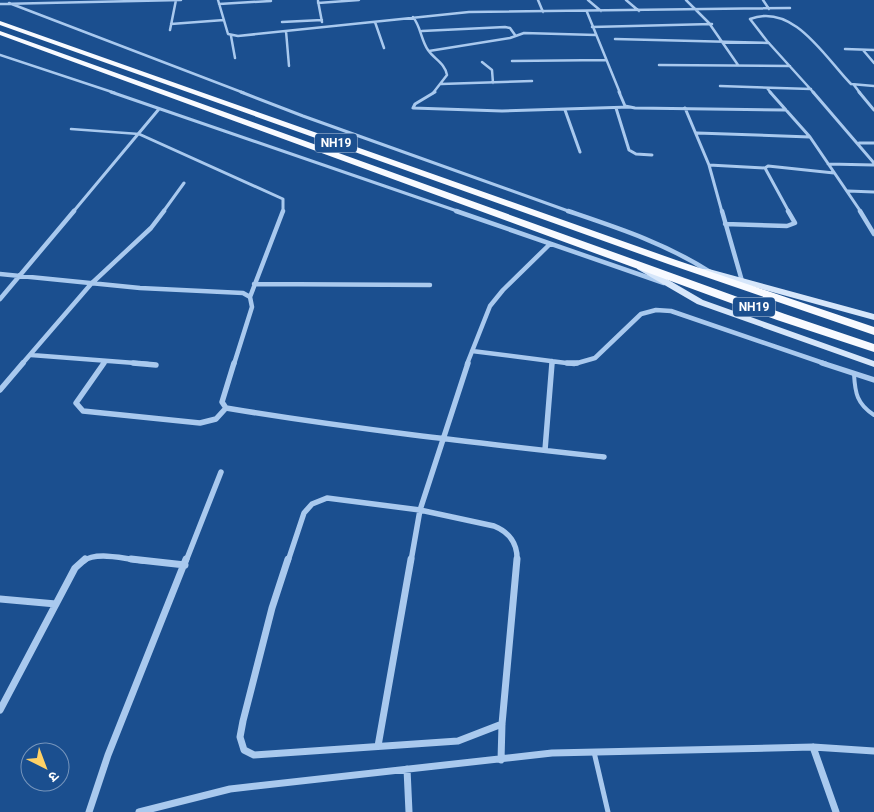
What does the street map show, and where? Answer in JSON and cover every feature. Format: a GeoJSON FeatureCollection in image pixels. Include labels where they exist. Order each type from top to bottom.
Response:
{"type":"FeatureCollection","features":[{"type":"Feature","properties":{"kind":"highway","name":"NH19"},"geometry":{"type":"LineString","coordinates":[[0,23],[672,262],[874,331]]}},
{"type":"Feature","properties":{"kind":"highway","name":"NH19"},"geometry":{"type":"LineString","coordinates":[[0,33],[781,317],[874,348]]}},
{"type":"Feature","properties":{"kind":"main road"},"geometry":{"type":"LineString","coordinates":[[672,262],[874,317]]}},
{"type":"Feature","properties":{"kind":"main road"},"geometry":{"type":"LineString","coordinates":[[634,263],[668,285],[700,302],[874,364]]}},
{"type":"Feature","properties":{"kind":"street"},"geometry":{"type":"LineString","coordinates":[[170,30],[176,0]]}},
{"type":"Feature","properties":{"kind":"street"},"geometry":{"type":"LineString","coordinates":[[0,3],[181,0]]}},
{"type":"Feature","properties":{"kind":"street"},"geometry":{"type":"LineString","coordinates":[[218,0],[228,34],[231,36],[235,58]]}},
{"type":"Feature","properties":{"kind":"street"},"geometry":{"type":"LineString","coordinates":[[324,27],[318,2],[359,0]]}},
{"type":"Feature","properties":{"kind":"street"},"geometry":{"type":"LineString","coordinates":[[538,0],[543,12]]}},
{"type":"Feature","properties":{"kind":"street"},"geometry":{"type":"LineString","coordinates":[[588,0],[600,12]]}},
{"type":"Feature","properties":{"kind":"street"},"geometry":{"type":"LineString","coordinates":[[626,0],[640,12]]}},
{"type":"Feature","properties":{"kind":"street"},"geometry":{"type":"LineString","coordinates":[[686,0],[712,24],[738,65]]}},
{"type":"Feature","properties":{"kind":"street"},"geometry":{"type":"LineString","coordinates":[[763,0],[769,9]]}},
{"type":"Feature","properties":{"kind":"street"},"geometry":{"type":"LineString","coordinates":[[219,4],[271,1]]}},
{"type":"Feature","properties":{"kind":"street"},"geometry":{"type":"LineString","coordinates":[[9,2],[302,116],[645,238],[684,255],[710,272]]}},
{"type":"Feature","properties":{"kind":"street"},"geometry":{"type":"LineString","coordinates":[[231,36],[469,12],[640,12],[790,8]]}},
{"type":"Feature","properties":{"kind":"street"},"geometry":{"type":"LineString","coordinates":[[587,12],[624,104],[630,107]]}},
{"type":"Feature","properties":{"kind":"street"},"geometry":{"type":"LineString","coordinates":[[413,17],[418,22],[429,51],[445,67],[447,75],[431,96],[414,104],[413,108],[502,111],[630,107],[786,110]]}},
{"type":"Feature","properties":{"kind":"street"},"geometry":{"type":"LineString","coordinates":[[874,110],[854,85],[835,67],[810,38],[792,22],[777,17],[752,18],[751,21],[769,43],[859,143],[874,164]]}},
{"type":"Feature","properties":{"kind":"street"},"geometry":{"type":"LineString","coordinates":[[172,24],[224,20]]}},
{"type":"Feature","properties":{"kind":"street"},"geometry":{"type":"LineString","coordinates":[[282,22],[322,20]]}},
{"type":"Feature","properties":{"kind":"street"},"geometry":{"type":"LineString","coordinates":[[375,22],[384,48]]}},
{"type":"Feature","properties":{"kind":"street"},"geometry":{"type":"LineString","coordinates":[[592,27],[712,24]]}},
{"type":"Feature","properties":{"kind":"street"},"geometry":{"type":"LineString","coordinates":[[422,31],[505,27],[510,28],[515,35]]}},
{"type":"Feature","properties":{"kind":"street"},"geometry":{"type":"LineString","coordinates":[[286,31],[289,66]]}},
{"type":"Feature","properties":{"kind":"street"},"geometry":{"type":"LineString","coordinates":[[429,51],[506,39],[524,33],[596,35]]}},
{"type":"Feature","properties":{"kind":"street"},"geometry":{"type":"LineString","coordinates":[[615,39],[769,43]]}},
{"type":"Feature","properties":{"kind":"street"},"geometry":{"type":"LineString","coordinates":[[845,49],[874,50]]}},
{"type":"Feature","properties":{"kind":"street"},"geometry":{"type":"LineString","coordinates":[[863,50],[874,63]]}},
{"type":"Feature","properties":{"kind":"street"},"geometry":{"type":"LineString","coordinates":[[0,55],[159,108],[668,285]]}},
{"type":"Feature","properties":{"kind":"street"},"geometry":{"type":"LineString","coordinates":[[512,61],[606,60]]}},
{"type":"Feature","properties":{"kind":"street"},"geometry":{"type":"LineString","coordinates":[[482,62],[492,70],[493,82]]}},
{"type":"Feature","properties":{"kind":"street"},"geometry":{"type":"LineString","coordinates":[[658,65],[790,66]]}},
{"type":"Feature","properties":{"kind":"street"},"geometry":{"type":"LineString","coordinates":[[442,84],[532,81]]}},
{"type":"Feature","properties":{"kind":"street"},"geometry":{"type":"LineString","coordinates":[[854,85],[874,86]]}},
{"type":"Feature","properties":{"kind":"street"},"geometry":{"type":"LineString","coordinates":[[720,86],[811,89]]}},
{"type":"Feature","properties":{"kind":"street"},"geometry":{"type":"LineString","coordinates":[[767,88],[810,137],[848,191],[874,234]]}},
{"type":"Feature","properties":{"kind":"street"},"geometry":{"type":"LineString","coordinates":[[0,299],[159,108]]}},
{"type":"Feature","properties":{"kind":"street"},"geometry":{"type":"LineString","coordinates":[[616,108],[629,150],[636,154],[652,154]]}},
{"type":"Feature","properties":{"kind":"street"},"geometry":{"type":"LineString","coordinates":[[685,108],[709,165],[742,280]]}},
{"type":"Feature","properties":{"kind":"street"},"geometry":{"type":"LineString","coordinates":[[565,110],[580,152]]}},
{"type":"Feature","properties":{"kind":"street"},"geometry":{"type":"LineString","coordinates":[[697,133],[810,137]]}},
{"type":"Feature","properties":{"kind":"street"},"geometry":{"type":"LineString","coordinates":[[139,134],[283,199],[284,209],[250,297],[252,307],[222,402],[226,408],[274,417],[443,439],[604,456]]}},
{"type":"Feature","properties":{"kind":"street"},"geometry":{"type":"LineString","coordinates":[[859,143],[874,143]]}},
{"type":"Feature","properties":{"kind":"street"},"geometry":{"type":"LineString","coordinates":[[828,164],[874,164]]}},
{"type":"Feature","properties":{"kind":"street"},"geometry":{"type":"LineString","coordinates":[[709,165],[766,168],[772,166],[834,173]]}},
{"type":"Feature","properties":{"kind":"street"},"geometry":{"type":"LineString","coordinates":[[725,224],[787,226],[795,223],[766,168]]}},
{"type":"Feature","properties":{"kind":"street"},"geometry":{"type":"LineString","coordinates":[[0,390],[91,284],[151,228],[184,183]]}},
{"type":"Feature","properties":{"kind":"street"},"geometry":{"type":"LineString","coordinates":[[848,191],[874,192]]}},
{"type":"Feature","properties":{"kind":"street"},"geometry":{"type":"LineString","coordinates":[[378,746],[420,510],[472,350],[490,306],[503,290],[550,244]]}},
{"type":"Feature","properties":{"kind":"street"},"geometry":{"type":"LineString","coordinates":[[0,274],[91,284],[234,292],[243,293],[250,297]]}},
{"type":"Feature","properties":{"kind":"street"},"geometry":{"type":"LineString","coordinates":[[254,284],[430,285]]}},
{"type":"Feature","properties":{"kind":"street"},"geometry":{"type":"LineString","coordinates":[[472,350],[574,364],[595,358],[641,314],[658,308],[874,380]]}},
{"type":"Feature","properties":{"kind":"street"},"geometry":{"type":"LineString","coordinates":[[31,354],[156,365]]}},
{"type":"Feature","properties":{"kind":"street"},"geometry":{"type":"LineString","coordinates":[[105,361],[76,403],[82,411],[200,423],[216,419],[226,408]]}},
{"type":"Feature","properties":{"kind":"street"},"geometry":{"type":"LineString","coordinates":[[545,450],[552,361]]}},
{"type":"Feature","properties":{"kind":"street"},"geometry":{"type":"LineString","coordinates":[[90,809],[108,755],[222,472]]}},
{"type":"Feature","properties":{"kind":"street"},"geometry":{"type":"LineString","coordinates":[[500,756],[517,555],[516,545],[510,535],[503,529],[420,510],[327,498],[316,500],[308,506],[302,517],[272,608],[240,736],[244,750],[254,756],[458,741],[502,724]]}},
{"type":"Feature","properties":{"kind":"street"},"geometry":{"type":"LineString","coordinates":[[0,710],[75,568],[86,558],[100,556],[185,565]]}},
{"type":"Feature","properties":{"kind":"street"},"geometry":{"type":"LineString","coordinates":[[0,599],[56,604]]}},
{"type":"Feature","properties":{"kind":"street"},"geometry":{"type":"LineString","coordinates":[[813,747],[836,812]]}},
{"type":"Feature","properties":{"kind":"street"},"geometry":{"type":"LineString","coordinates":[[139,812],[230,789],[407,769],[500,756],[552,753],[813,747],[874,751]]}},
{"type":"Feature","properties":{"kind":"street"},"geometry":{"type":"LineString","coordinates":[[407,769],[409,812]]}},
{"type":"Feature","properties":{"kind":"lane"},"geometry":{"type":"LineString","coordinates":[[71,129],[139,134]]}},
{"type":"Feature","properties":{"kind":"lane"},"geometry":{"type":"LineString","coordinates":[[854,374],[855,397],[865,410],[874,415]]}},
{"type":"Feature","properties":{"kind":"lane"},"geometry":{"type":"LineString","coordinates":[[594,752],[608,812]]}}]}
